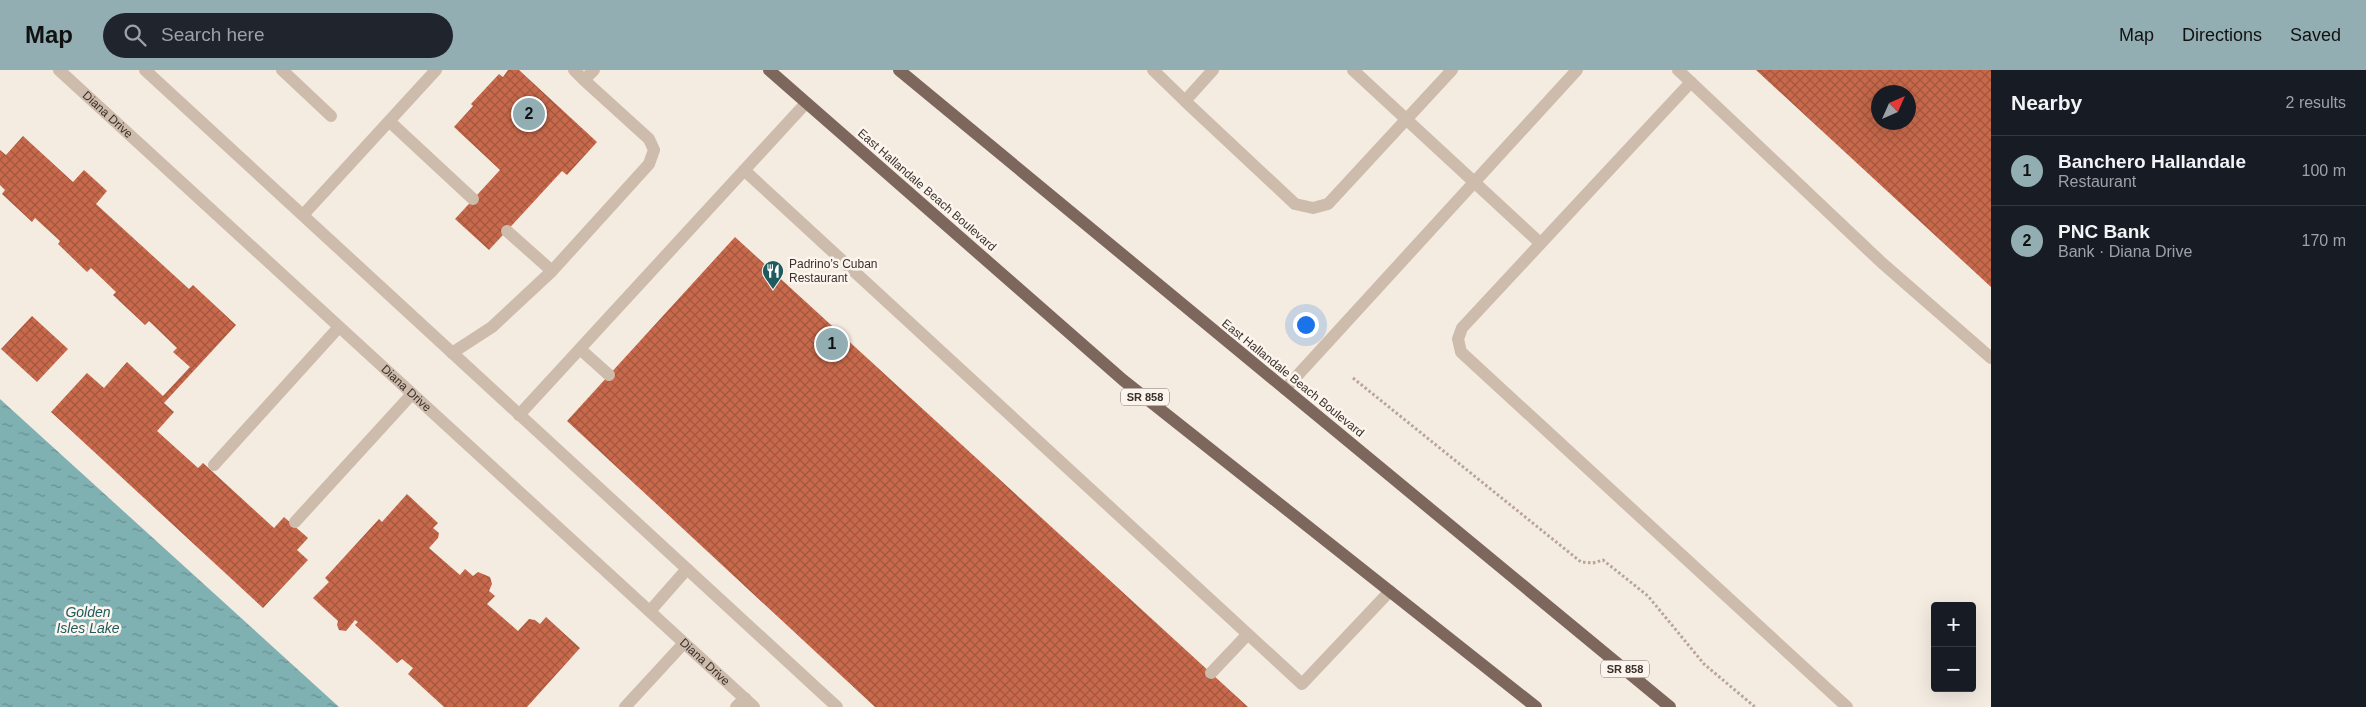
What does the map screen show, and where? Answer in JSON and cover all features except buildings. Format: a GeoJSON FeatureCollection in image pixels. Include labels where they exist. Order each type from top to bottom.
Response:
{"type":"FeatureCollection","features":[{"type":"Feature","properties":{"kind":"main road","name":"East Hallandale Beach Boulevard"},"geometry":{"type":"LineString","coordinates":[[769,70],[1124,380],[1536,707]]}},
{"type":"Feature","properties":{"kind":"main road","name":"East Hallandale Beach Boulevard"},"geometry":{"type":"LineString","coordinates":[[899,70],[1670,707]]}},
{"type":"Feature","properties":{"kind":"street","name":"Diana Drive"},"geometry":{"type":"LineString","coordinates":[[59,70],[684,642],[745,704]]}},
{"type":"Feature","properties":{"kind":"street"},"geometry":{"type":"LineString","coordinates":[[145,70],[837,707]]}},
{"type":"Feature","properties":{"kind":"street"},"geometry":{"type":"LineString","coordinates":[[282,70],[331,116]]}},
{"type":"Feature","properties":{"kind":"street"},"geometry":{"type":"LineString","coordinates":[[303,215],[436,70]]}},
{"type":"Feature","properties":{"kind":"street"},"geometry":{"type":"LineString","coordinates":[[452,353],[492,327],[552,271],[649,164],[654,150],[649,139],[574,70]]}},
{"type":"Feature","properties":{"kind":"street"},"geometry":{"type":"LineString","coordinates":[[584,80],[594,70]]}},
{"type":"Feature","properties":{"kind":"street"},"geometry":{"type":"LineString","coordinates":[[1153,70],[1295,204],[1313,208],[1328,204],[1452,70]]}},
{"type":"Feature","properties":{"kind":"street"},"geometry":{"type":"LineString","coordinates":[[1185,101],[1213,70]]}},
{"type":"Feature","properties":{"kind":"street"},"geometry":{"type":"LineString","coordinates":[[1353,70],[1540,243]]}},
{"type":"Feature","properties":{"kind":"street"},"geometry":{"type":"LineString","coordinates":[[1285,389],[1577,70]]}},
{"type":"Feature","properties":{"kind":"street"},"geometry":{"type":"LineString","coordinates":[[1678,70],[1881,262],[1991,358]]}},
{"type":"Feature","properties":{"kind":"street"},"geometry":{"type":"LineString","coordinates":[[1691,82],[1462,328],[1458,339],[1461,352],[1847,707]]}},
{"type":"Feature","properties":{"kind":"street"},"geometry":{"type":"LineString","coordinates":[[519,415],[806,103]]}},
{"type":"Feature","properties":{"kind":"street"},"geometry":{"type":"LineString","coordinates":[[389,121],[473,199]]}},
{"type":"Feature","properties":{"kind":"street"},"geometry":{"type":"LineString","coordinates":[[744,170],[1302,684],[1390,592]]}},
{"type":"Feature","properties":{"kind":"street"},"geometry":{"type":"LineString","coordinates":[[507,231],[552,271]]}},
{"type":"Feature","properties":{"kind":"street"},"geometry":{"type":"LineString","coordinates":[[214,465],[339,328]]}},
{"type":"Feature","properties":{"kind":"street"},"geometry":{"type":"LineString","coordinates":[[580,349],[609,375]]}},
{"type":"Feature","properties":{"kind":"street"},"geometry":{"type":"LineString","coordinates":[[295,522],[412,394]]}},
{"type":"Feature","properties":{"kind":"street"},"geometry":{"type":"LineString","coordinates":[[650,611],[687,569]]}},
{"type":"Feature","properties":{"kind":"street"},"geometry":{"type":"LineString","coordinates":[[1211,674],[1248,634]]}},
{"type":"Feature","properties":{"kind":"street"},"geometry":{"type":"LineString","coordinates":[[625,707],[684,642]]}},
{"type":"Feature","properties":{"kind":"path"},"geometry":{"type":"LineString","coordinates":[[1353,378],[1581,562],[1593,563],[1603,560],[1648,596],[1704,664],[1755,707]]}},
{"type":"Feature","properties":{"kind":"water","name":"Golden Isles Lake"},"geometry":{"type":"Polygon","coordinates":[[[0,399],[339,707],[0,707],[0,399]]]}},
{"type":"Feature","properties":{"kind":"place","name":"PNC Bank"},"geometry":{"type":"Point","coordinates":[529,114]}},
{"type":"Feature","properties":{"kind":"place","name":"Padrino’s Cuban Restaurant"},"geometry":{"type":"Point","coordinates":[773,290]}},
{"type":"Feature","properties":{"kind":"place","name":"Banchero Hallandale"},"geometry":{"type":"Point","coordinates":[832,344]}}]}
